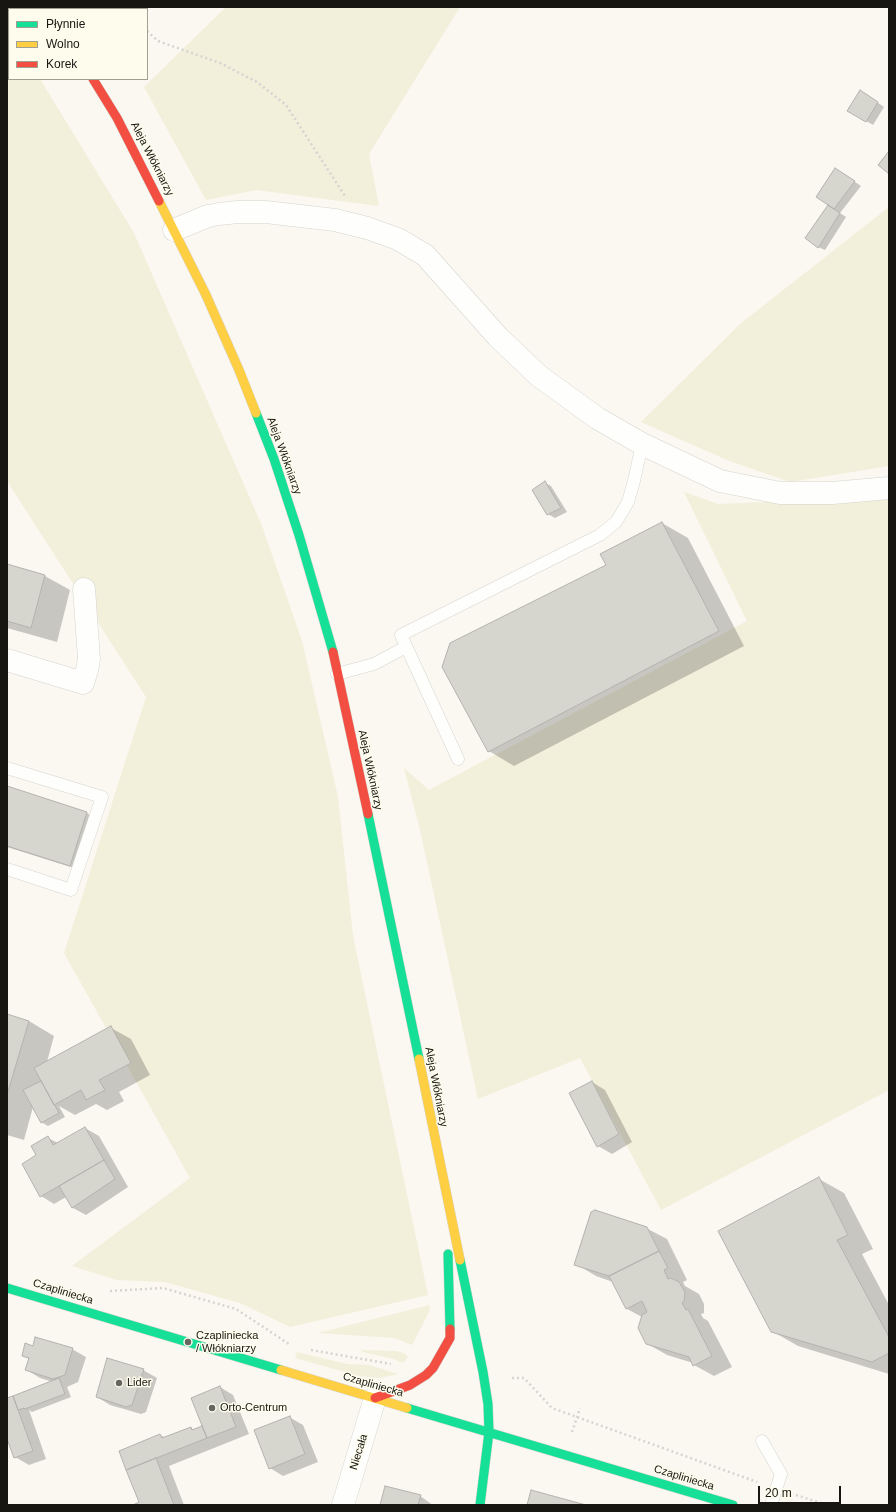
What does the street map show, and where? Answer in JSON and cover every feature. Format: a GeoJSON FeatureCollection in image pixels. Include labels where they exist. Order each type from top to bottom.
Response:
{"type":"FeatureCollection","features":[{"type":"Feature","properties":{"kind":"main road","name":"Aleja Włókniarzy"},"geometry":{"type":"LineString","coordinates":[[94,80],[117,118],[206,295],[224,336],[274,458],[299,535],[324,622],[337,674],[387,906],[481,1360],[488,1404],[489,1432],[480,1505]]}},
{"type":"Feature","properties":{"kind":"main road"},"geometry":{"type":"LineString","coordinates":[[375,1398],[410,1385],[426,1375],[433,1368],[450,1338],[448,1204]]}},
{"type":"Feature","properties":{"kind":"main road","name":"Czapliniecka"},"geometry":{"type":"LineString","coordinates":[[7,1288],[727,1504]]}},
{"type":"Feature","properties":{"kind":"street"},"geometry":{"type":"LineString","coordinates":[[174,230],[208,216],[238,212],[266,212],[335,220],[367,228],[398,239],[425,255],[498,337],[539,376],[597,418],[642,444],[720,481],[780,493],[832,493],[889,488]]}},
{"type":"Feature","properties":{"kind":"street"},"geometry":{"type":"LineString","coordinates":[[7,660],[83,683],[88,670],[84,589]]}},
{"type":"Feature","properties":{"kind":"street","name":"Niecała"},"geometry":{"type":"LineString","coordinates":[[343,1505],[375,1398]]}},
{"type":"Feature","properties":{"kind":"lane"},"geometry":{"type":"LineString","coordinates":[[458,759],[401,635],[600,535],[616,522],[628,502],[642,444]]}},
{"type":"Feature","properties":{"kind":"lane"},"geometry":{"type":"LineString","coordinates":[[337,674],[374,664],[406,647]]}},
{"type":"Feature","properties":{"kind":"lane"},"geometry":{"type":"LineString","coordinates":[[7,768],[102,798],[71,890],[7,869]]}},
{"type":"Feature","properties":{"kind":"lane"},"geometry":{"type":"LineString","coordinates":[[762,1441],[781,1474],[771,1505]]}},
{"type":"Feature","properties":{"kind":"path"},"geometry":{"type":"LineString","coordinates":[[148,32],[158,41],[220,63],[257,82],[286,105],[367,228]]}},
{"type":"Feature","properties":{"kind":"path"},"geometry":{"type":"LineString","coordinates":[[103,1291],[163,1288],[236,1309],[293,1347]]}},
{"type":"Feature","properties":{"kind":"path"},"geometry":{"type":"LineString","coordinates":[[308,1350],[391,1364]]}},
{"type":"Feature","properties":{"kind":"path"},"geometry":{"type":"LineString","coordinates":[[512,1378],[524,1378],[552,1408],[776,1488],[828,1505]]}},
{"type":"Feature","properties":{"kind":"shaded area"},"geometry":{"type":"Polygon","coordinates":[[[226,7],[460,7],[369,154],[379,206],[256,190],[206,200],[144,87],[226,7]]]}},
{"type":"Feature","properties":{"kind":"shaded area"},"geometry":{"type":"Polygon","coordinates":[[[7,25],[8,80],[41,80],[134,233],[262,526],[302,641],[338,797],[353,936],[428,1295],[290,1327],[240,1303],[165,1282],[117,1280],[72,1266],[190,1178],[64,953],[146,697],[7,481],[7,25]]]}},
{"type":"Feature","properties":{"kind":"shaded area"},"geometry":{"type":"Polygon","coordinates":[[[889,207],[889,466],[790,482],[727,460],[641,422],[740,324],[889,207]]]}},
{"type":"Feature","properties":{"kind":"shaded area"},"geometry":{"type":"Polygon","coordinates":[[[684,492],[718,504],[889,497],[889,1090],[661,1210],[580,1058],[478,1099],[420,830],[404,768],[429,790],[747,621],[684,492]]]}},
{"type":"Feature","properties":{"kind":"shaded area"},"geometry":{"type":"Polygon","coordinates":[[[430,1305],[429,1312],[412,1345],[395,1338],[318,1333],[430,1305]]]}},
{"type":"Feature","properties":{"kind":"shaded area"},"geometry":{"type":"Polygon","coordinates":[[[361,1350],[396,1351],[404,1353],[408,1357],[404,1362],[400,1362],[394,1359],[363,1352],[361,1350]]]}},
{"type":"Feature","properties":{"kind":"shaded area"},"geometry":{"type":"Polygon","coordinates":[[[297,1352],[347,1364],[369,1365],[398,1374],[380,1378],[359,1376],[295,1358],[297,1352]]]}},
{"type":"Feature","properties":{"kind":"building"},"geometry":{"type":"Polygon","coordinates":[[[860,90],[878,102],[866,122],[847,111],[860,90]]]}},
{"type":"Feature","properties":{"kind":"building"},"geometry":{"type":"Polygon","coordinates":[[[889,151],[889,174],[878,165],[889,151]]]}},
{"type":"Feature","properties":{"kind":"building"},"geometry":{"type":"Polygon","coordinates":[[[835,168],[855,181],[834,209],[816,197],[835,168]]]}},
{"type":"Feature","properties":{"kind":"building"},"geometry":{"type":"Polygon","coordinates":[[[828,205],[840,213],[818,248],[805,238],[828,205]]]}},
{"type":"Feature","properties":{"kind":"building"},"geometry":{"type":"Polygon","coordinates":[[[545,481],[561,508],[547,515],[532,490],[545,481]]]}},
{"type":"Feature","properties":{"kind":"building"},"geometry":{"type":"Polygon","coordinates":[[[662,522],[719,631],[488,752],[442,667],[450,643],[606,565],[600,554],[662,522]]]}},
{"type":"Feature","properties":{"kind":"building"},"geometry":{"type":"Polygon","coordinates":[[[7,564],[45,575],[31,628],[7,621],[7,564]]]}},
{"type":"Feature","properties":{"kind":"building"},"geometry":{"type":"Polygon","coordinates":[[[7,786],[87,812],[70,866],[7,846],[7,786]]]}},
{"type":"Feature","properties":{"kind":"building"},"geometry":{"type":"Polygon","coordinates":[[[7,1014],[29,1021],[7,1095],[7,1014]]]}},
{"type":"Feature","properties":{"kind":"building"},"geometry":{"type":"Polygon","coordinates":[[[111,1026],[131,1063],[99,1080],[105,1090],[86,1100],[81,1090],[54,1105],[34,1068],[111,1026]]]}},
{"type":"Feature","properties":{"kind":"building"},"geometry":{"type":"Polygon","coordinates":[[[41,1081],[59,1113],[41,1123],[23,1090],[41,1081]]]}},
{"type":"Feature","properties":{"kind":"building"},"geometry":{"type":"Polygon","coordinates":[[[592,1081],[619,1134],[597,1147],[569,1093],[592,1081]]]}},
{"type":"Feature","properties":{"kind":"building"},"geometry":{"type":"Polygon","coordinates":[[[85,1127],[104,1160],[40,1197],[22,1164],[36,1155],[31,1146],[48,1136],[53,1145],[85,1127]]]}},
{"type":"Feature","properties":{"kind":"building"},"geometry":{"type":"Polygon","coordinates":[[[104,1160],[115,1179],[72,1208],[59,1186],[104,1160]]]}},
{"type":"Feature","properties":{"kind":"building"},"geometry":{"type":"Polygon","coordinates":[[[819,1177],[848,1235],[837,1240],[889,1337],[889,1353],[872,1362],[771,1332],[718,1231],[819,1177]]]}},
{"type":"Feature","properties":{"kind":"building"},"geometry":{"type":"Polygon","coordinates":[[[595,1210],[647,1227],[659,1251],[609,1276],[574,1265],[591,1212],[595,1210]]]}},
{"type":"Feature","properties":{"kind":"building"},"geometry":{"type":"Polygon","coordinates":[[[659,1251],[668,1268],[664,1270],[668,1279],[671,1278],[679,1282],[685,1292],[684,1301],[682,1303],[686,1310],[688,1309],[712,1356],[693,1366],[689,1357],[646,1344],[638,1328],[642,1315],[647,1312],[642,1301],[626,1309],[609,1276],[659,1251]]]}},
{"type":"Feature","properties":{"kind":"building"},"geometry":{"type":"Polygon","coordinates":[[[35,1337],[73,1348],[65,1375],[53,1379],[25,1370],[29,1358],[22,1356],[25,1343],[33,1346],[35,1337]]]}},
{"type":"Feature","properties":{"kind":"building"},"geometry":{"type":"Polygon","coordinates":[[[107,1358],[144,1369],[132,1405],[126,1407],[96,1397],[107,1358]]]}},
{"type":"Feature","properties":{"kind":"building"},"geometry":{"type":"Polygon","coordinates":[[[59,1378],[65,1394],[25,1409],[18,1410],[13,1396],[59,1378]]]}},
{"type":"Feature","properties":{"kind":"building"},"geometry":{"type":"Polygon","coordinates":[[[220,1386],[236,1427],[207,1438],[191,1398],[220,1386]]]}},
{"type":"Feature","properties":{"kind":"building"},"geometry":{"type":"Polygon","coordinates":[[[13,1396],[33,1451],[14,1458],[7,1439],[7,1398],[13,1396]]]}},
{"type":"Feature","properties":{"kind":"building"},"geometry":{"type":"Polygon","coordinates":[[[290,1416],[305,1454],[269,1469],[254,1430],[290,1416]]]}},
{"type":"Feature","properties":{"kind":"building"},"geometry":{"type":"Polygon","coordinates":[[[202,1426],[207,1438],[126,1470],[119,1451],[160,1434],[162,1438],[191,1427],[192,1430],[202,1426]]]}},
{"type":"Feature","properties":{"kind":"building"},"geometry":{"type":"Polygon","coordinates":[[[156,1458],[174,1505],[133,1505],[139,1502],[126,1470],[156,1458]]]}},
{"type":"Feature","properties":{"kind":"building"},"geometry":{"type":"Polygon","coordinates":[[[385,1486],[421,1495],[418,1505],[380,1505],[385,1486]]]}},
{"type":"Feature","properties":{"kind":"building"},"geometry":{"type":"Polygon","coordinates":[[[531,1490],[586,1505],[527,1505],[531,1490]]]}},
{"type":"Feature","properties":{"kind":"traffic: fast"},"geometry":{"type":"LineString","coordinates":[[256,413],[274,459],[299,535],[333,652]]}},
{"type":"Feature","properties":{"kind":"traffic: fast"},"geometry":{"type":"LineString","coordinates":[[368,814],[419,1059]]}},
{"type":"Feature","properties":{"kind":"traffic: fast"},"geometry":{"type":"LineString","coordinates":[[448,1254],[450,1329]]}},
{"type":"Feature","properties":{"kind":"traffic: fast"},"geometry":{"type":"LineString","coordinates":[[460,1260],[488,1404],[489,1432],[480,1505]]}},
{"type":"Feature","properties":{"kind":"traffic: fast"},"geometry":{"type":"LineString","coordinates":[[7,1288],[281,1370]]}},
{"type":"Feature","properties":{"kind":"traffic: fast"},"geometry":{"type":"LineString","coordinates":[[407,1408],[733,1505]]}},
{"type":"Feature","properties":{"kind":"traffic: slow"},"geometry":{"type":"LineString","coordinates":[[159,201],[206,295],[256,413]]}},
{"type":"Feature","properties":{"kind":"traffic: slow"},"geometry":{"type":"LineString","coordinates":[[419,1059],[460,1260]]}},
{"type":"Feature","properties":{"kind":"traffic: slow"},"geometry":{"type":"LineString","coordinates":[[281,1370],[407,1408]]}},
{"type":"Feature","properties":{"kind":"traffic: jam"},"geometry":{"type":"LineString","coordinates":[[94,80],[117,118],[159,201]]}},
{"type":"Feature","properties":{"kind":"traffic: jam"},"geometry":{"type":"LineString","coordinates":[[333,652],[368,814]]}},
{"type":"Feature","properties":{"kind":"traffic: jam"},"geometry":{"type":"LineString","coordinates":[[375,1398],[410,1385],[426,1375],[433,1368],[450,1338],[450,1329]]}},
{"type":"Feature","properties":{"kind":"place","name":"Czapliniecka / Włókniarzy"},"geometry":{"type":"Point","coordinates":[188,1342]}},
{"type":"Feature","properties":{"kind":"place","name":"Lider"},"geometry":{"type":"Point","coordinates":[119,1383]}},
{"type":"Feature","properties":{"kind":"place","name":"Orto-Centrum"},"geometry":{"type":"Point","coordinates":[212,1408]}}]}
